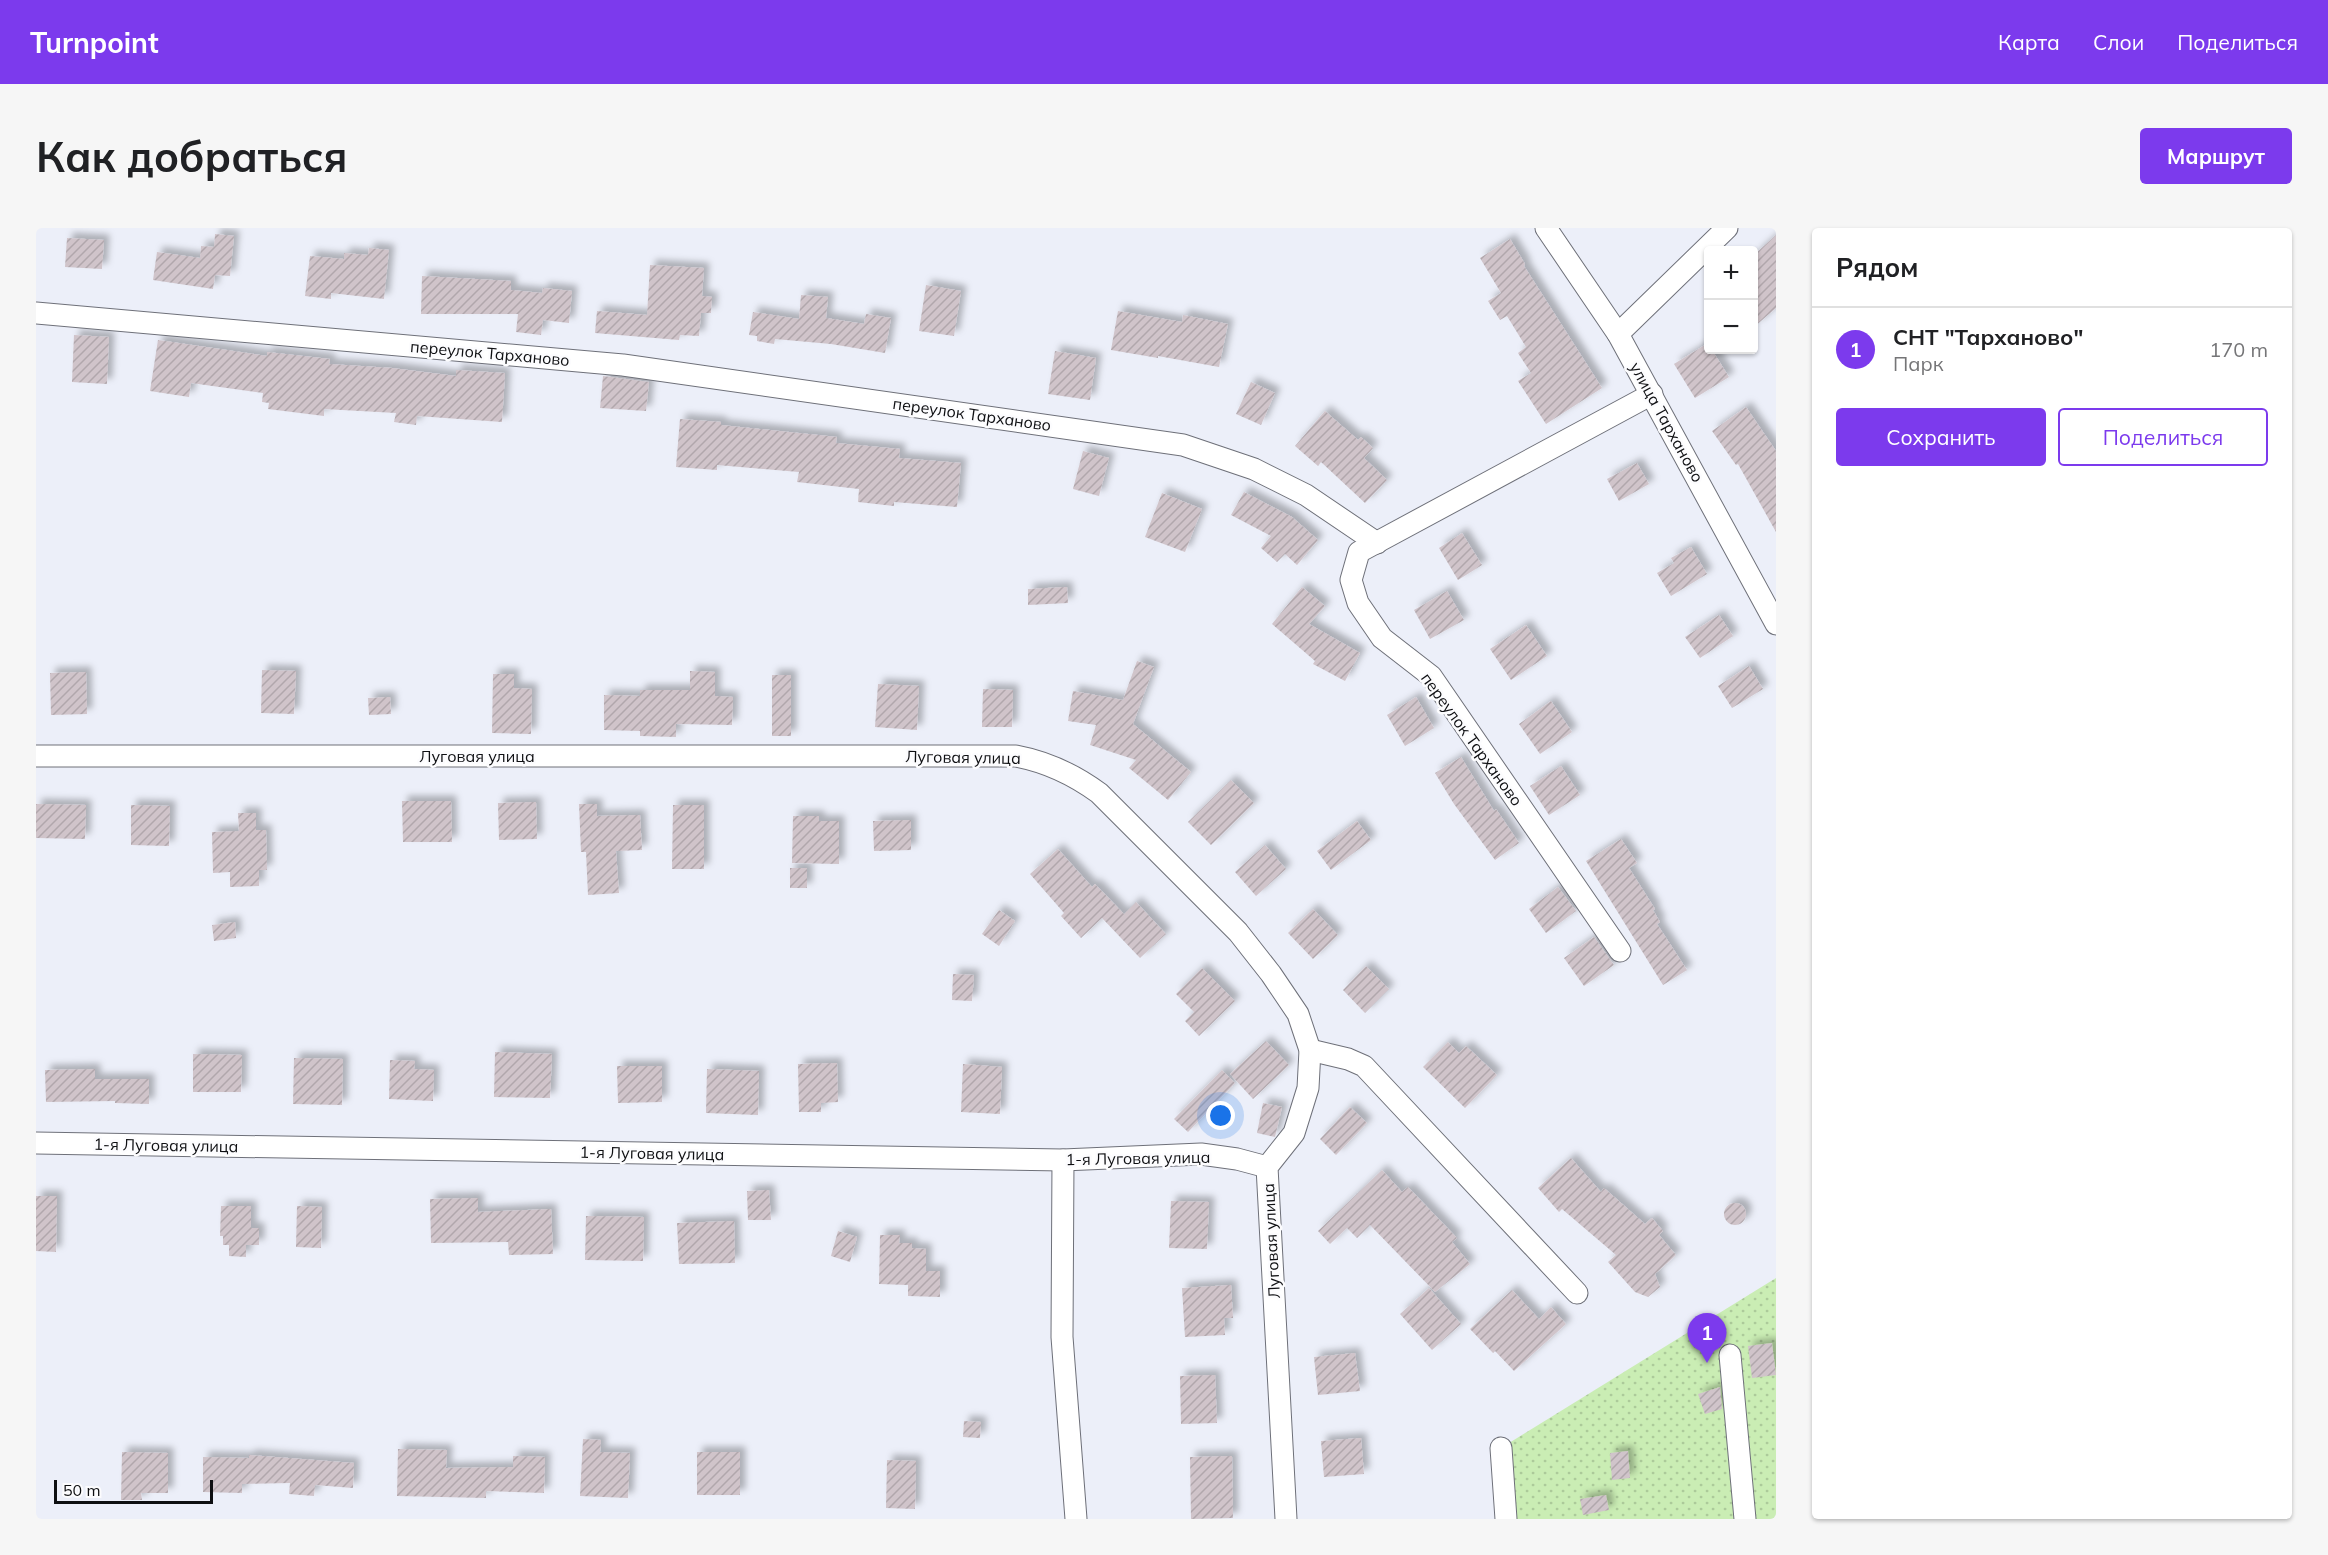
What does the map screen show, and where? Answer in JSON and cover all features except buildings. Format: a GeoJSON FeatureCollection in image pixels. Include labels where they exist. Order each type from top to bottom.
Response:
{"type":"FeatureCollection","features":[{"type":"Feature","properties":{"kind":"street","name":"улица Тарханово"},"geometry":{"type":"LineString","coordinates":[[1546,228],[1618,334],[1776,624]]}},
{"type":"Feature","properties":{"kind":"street"},"geometry":{"type":"LineString","coordinates":[[1618,334],[1727,228]]}},
{"type":"Feature","properties":{"kind":"street","name":"переулок Тарханово"},"geometry":{"type":"LineString","coordinates":[[36,313],[623,365],[1183,445],[1254,469],[1306,495],[1377,543],[1359,552],[1351,580],[1358,603],[1382,638],[1431,676],[1620,951]]}},
{"type":"Feature","properties":{"kind":"street"},"geometry":{"type":"LineString","coordinates":[[1377,543],[1652,394]]}},
{"type":"Feature","properties":{"kind":"street","name":"Луговая улица"},"geometry":{"type":"LineString","coordinates":[[36,756],[1016,756],[1039,760],[1079,778],[1099,793],[1238,932],[1271,974],[1298,1014],[1310,1050],[1308,1088],[1294,1133],[1267,1167],[1286,1519]]}},
{"type":"Feature","properties":{"kind":"street"},"geometry":{"type":"LineString","coordinates":[[1310,1050],[1348,1059],[1364,1066],[1577,1293]]}},
{"type":"Feature","properties":{"kind":"street","name":"1-я Луговая улица"},"geometry":{"type":"LineString","coordinates":[[36,1143],[1063,1160],[1201,1154],[1237,1159],[1267,1167]]}},
{"type":"Feature","properties":{"kind":"street"},"geometry":{"type":"LineString","coordinates":[[1063,1160],[1062,1337],[1076,1519]]}},
{"type":"Feature","properties":{"kind":"street"},"geometry":{"type":"LineString","coordinates":[[1730,1355],[1745,1519]]}},
{"type":"Feature","properties":{"kind":"street"},"geometry":{"type":"LineString","coordinates":[[1501,1448],[1506,1519]]}},
{"type":"Feature","properties":{"kind":"green space"},"geometry":{"type":"Polygon","coordinates":[[[1776,1278],[1776,1519],[1506,1519],[1501,1448],[1776,1278]]]}},
{"type":"Feature","properties":{"kind":"place","name":"СНТ \"Тарханово\""},"geometry":{"type":"Point","coordinates":[1707,1363]}}]}
